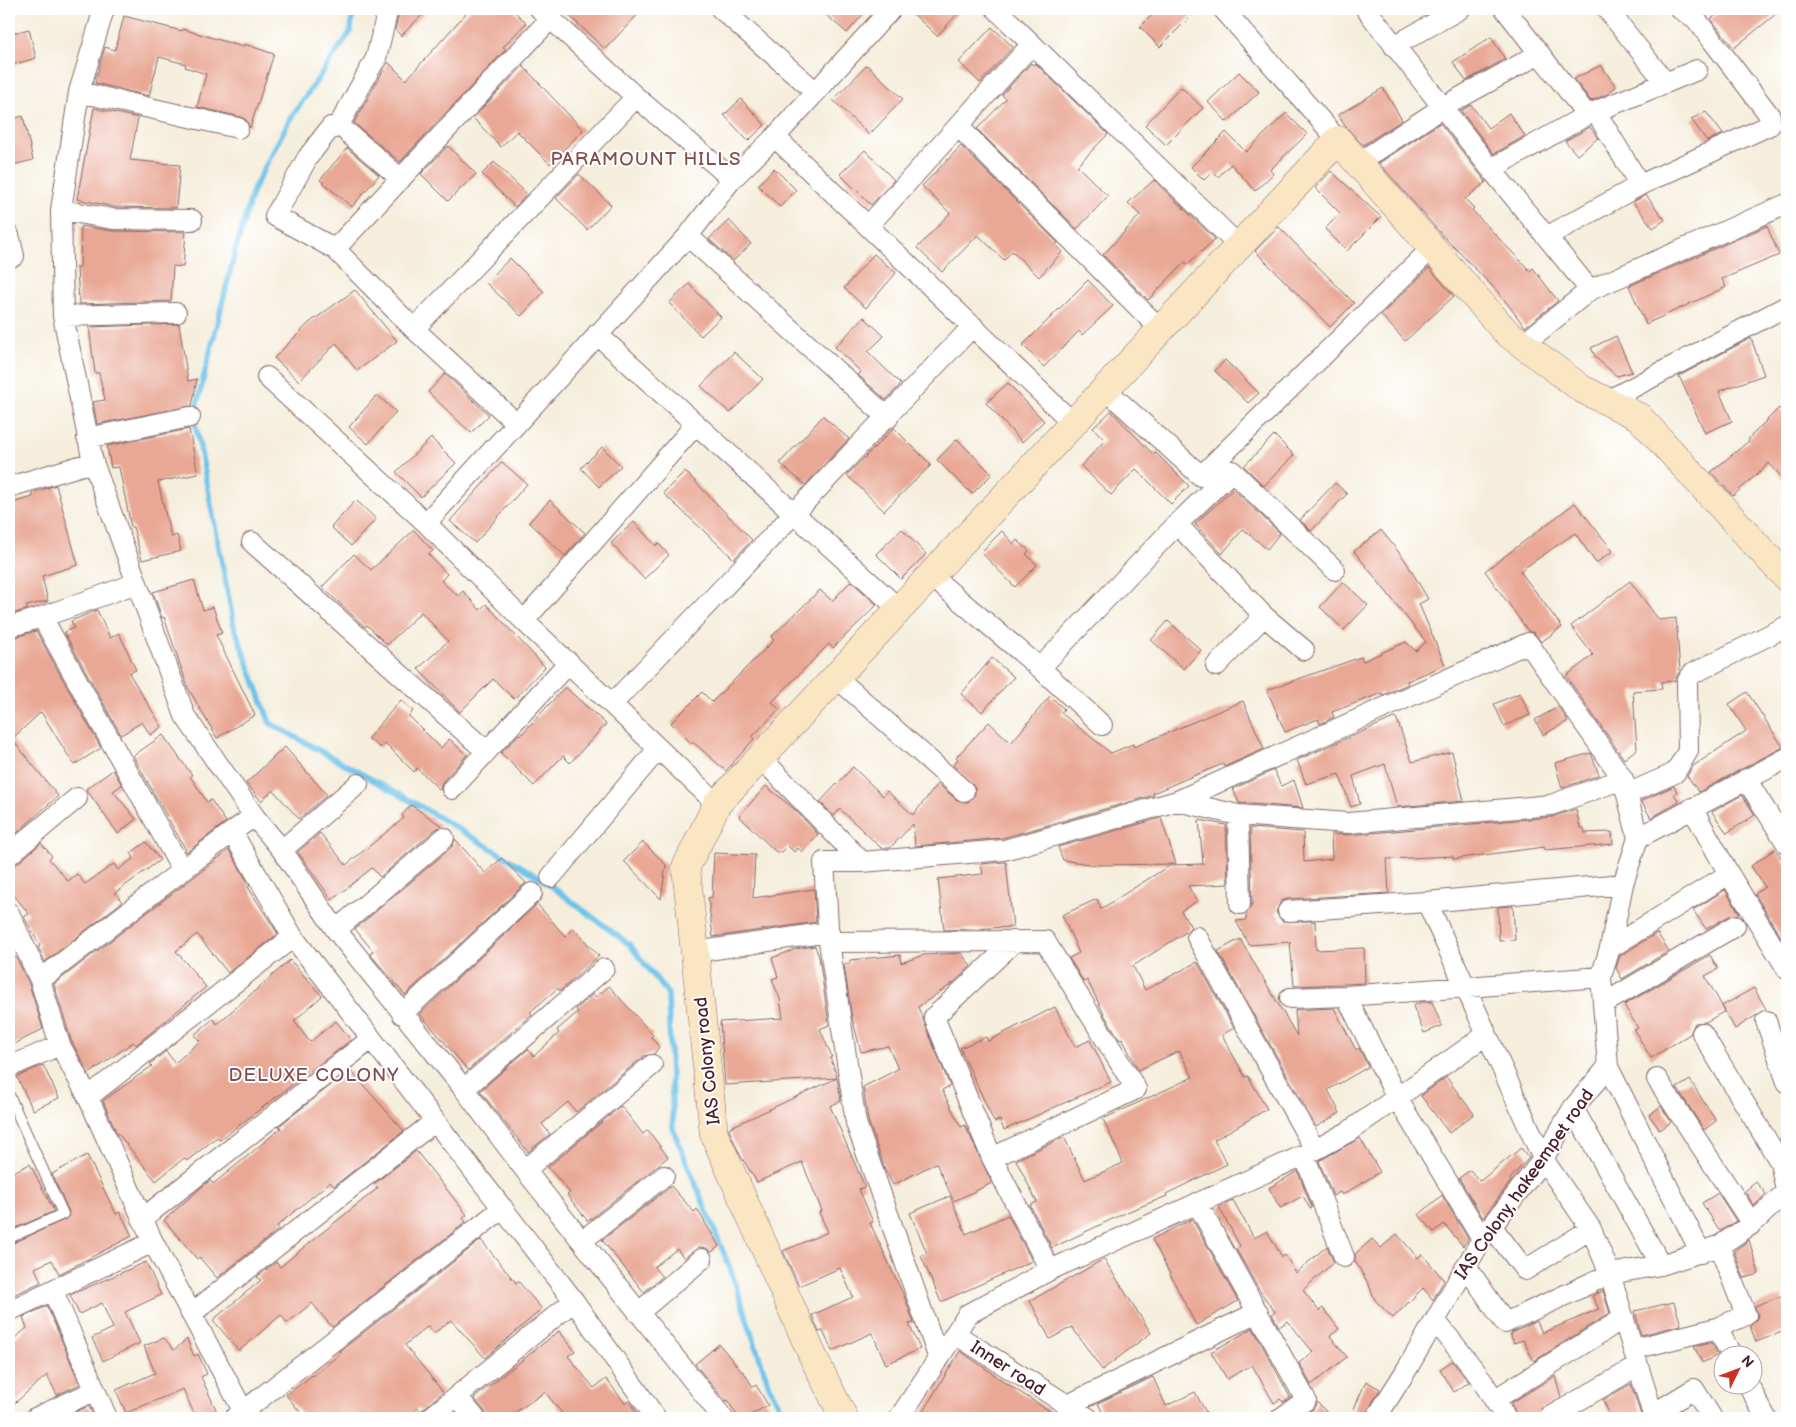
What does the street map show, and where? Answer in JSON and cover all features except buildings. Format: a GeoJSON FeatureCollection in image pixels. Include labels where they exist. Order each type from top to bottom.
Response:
{"type":"FeatureCollection","features":[{"type":"Feature","properties":{"kind":"street"},"geometry":{"type":"LineString","coordinates":[[104,9],[79,92],[61,210],[63,316],[93,462],[185,716],[254,816],[282,850],[336,930],[464,1089],[525,1170],[638,1313],[724,1418]]}},
{"type":"Feature","properties":{"kind":"street"},"geometry":{"type":"LineString","coordinates":[[388,9],[376,58],[339,125],[335,128],[331,127],[308,157],[275,216],[335,249],[414,329],[516,423]]}},
{"type":"Feature","properties":{"kind":"street"},"geometry":{"type":"LineString","coordinates":[[721,9],[816,92]]}},
{"type":"Feature","properties":{"kind":"street"},"geometry":{"type":"LineString","coordinates":[[426,523],[688,236],[732,179],[775,137],[890,9]]}},
{"type":"Feature","properties":{"kind":"street"},"geometry":{"type":"LineString","coordinates":[[996,9],[1239,246]]}},
{"type":"Feature","properties":{"kind":"street"},"geometry":{"type":"LineString","coordinates":[[1223,9],[1506,332],[1582,389],[1639,418],[1787,578]]}},
{"type":"Feature","properties":{"kind":"street"},"geometry":{"type":"LineString","coordinates":[[1366,9],[1491,169],[1548,236],[1590,290]]}},
{"type":"Feature","properties":{"kind":"street"},"geometry":{"type":"LineString","coordinates":[[1394,46],[1460,9]]}},
{"type":"Feature","properties":{"kind":"street"},"geometry":{"type":"LineString","coordinates":[[1505,9],[1539,54],[1592,114],[1640,185]]}},
{"type":"Feature","properties":{"kind":"street"},"geometry":{"type":"LineString","coordinates":[[1607,9],[1665,82]]}},
{"type":"Feature","properties":{"kind":"street"},"geometry":{"type":"LineString","coordinates":[[1548,236],[1640,185],[1770,125],[1770,116],[1702,27],[1696,20],[1680,9]]}},
{"type":"Feature","properties":{"kind":"street"},"geometry":{"type":"LineString","coordinates":[[335,249],[401,179],[545,13],[636,97],[732,179]]}},
{"type":"Feature","properties":{"kind":"street"},"geometry":{"type":"LineString","coordinates":[[868,226],[1032,44]]}},
{"type":"Feature","properties":{"kind":"street"},"geometry":{"type":"LineString","coordinates":[[1358,163],[1443,107],[1539,54]]}},
{"type":"Feature","properties":{"kind":"street"},"geometry":{"type":"LineString","coordinates":[[1491,169],[1592,114],[1697,70]]}},
{"type":"Feature","properties":{"kind":"street"},"geometry":{"type":"LineString","coordinates":[[79,92],[238,128]]}},
{"type":"Feature","properties":{"kind":"street"},"geometry":{"type":"LineString","coordinates":[[414,329],[636,97]]}},
{"type":"Feature","properties":{"kind":"street"},"geometry":{"type":"LineString","coordinates":[[958,126],[1161,330]]}},
{"type":"Feature","properties":{"kind":"street"},"geometry":{"type":"LineString","coordinates":[[348,133],[401,179]]}},
{"type":"Feature","properties":{"kind":"street"},"geometry":{"type":"LineString","coordinates":[[775,137],[1073,423]]}},
{"type":"Feature","properties":{"kind":"street","name":"IAS Colony road"},"geometry":{"type":"LineString","coordinates":[[844,1418],[816,1363],[714,1134],[686,867],[717,804],[1338,140]]}},
{"type":"Feature","properties":{"kind":"street"},"geometry":{"type":"LineString","coordinates":[[1522,345],[1590,290],[1787,204]]}},
{"type":"Feature","properties":{"kind":"street"},"geometry":{"type":"LineString","coordinates":[[61,210],[113,218],[192,220]]}},
{"type":"Feature","properties":{"kind":"street"},"geometry":{"type":"LineString","coordinates":[[9,235],[14,256]]}},
{"type":"Feature","properties":{"kind":"street"},"geometry":{"type":"LineString","coordinates":[[688,236],[888,418]]}},
{"type":"Feature","properties":{"kind":"street"},"geometry":{"type":"LineString","coordinates":[[1201,476],[1432,248]]}},
{"type":"Feature","properties":{"kind":"street"},"geometry":{"type":"LineString","coordinates":[[1607,401],[1787,306]]}},
{"type":"Feature","properties":{"kind":"street"},"geometry":{"type":"LineString","coordinates":[[63,316],[176,314]]}},
{"type":"Feature","properties":{"kind":"street"},"geometry":{"type":"LineString","coordinates":[[612,704],[888,418],[973,326]]}},
{"type":"Feature","properties":{"kind":"street"},"geometry":{"type":"LineString","coordinates":[[597,334],[900,610]]}},
{"type":"Feature","properties":{"kind":"street"},"geometry":{"type":"LineString","coordinates":[[267,377],[426,523],[524,621],[717,804]]}},
{"type":"Feature","properties":{"kind":"street"},"geometry":{"type":"LineString","coordinates":[[1105,389],[1201,476]]}},
{"type":"Feature","properties":{"kind":"street"},"geometry":{"type":"LineString","coordinates":[[87,438],[190,417]]}},
{"type":"Feature","properties":{"kind":"street"},"geometry":{"type":"LineString","coordinates":[[524,621],[696,424]]}},
{"type":"Feature","properties":{"kind":"street"},"geometry":{"type":"LineString","coordinates":[[9,487],[93,462]]}},
{"type":"Feature","properties":{"kind":"street"},"geometry":{"type":"LineString","coordinates":[[1201,476],[1232,471]]}},
{"type":"Feature","properties":{"kind":"street"},"geometry":{"type":"LineString","coordinates":[[1040,668],[1177,524],[1232,471]]}},
{"type":"Feature","properties":{"kind":"street"},"geometry":{"type":"LineString","coordinates":[[1232,471],[1336,570]]}},
{"type":"Feature","properties":{"kind":"street"},"geometry":{"type":"LineString","coordinates":[[1177,524],[1264,616],[1304,650]]}},
{"type":"Feature","properties":{"kind":"street"},"geometry":{"type":"LineString","coordinates":[[252,542],[486,750]]}},
{"type":"Feature","properties":{"kind":"street"},"geometry":{"type":"LineString","coordinates":[[931,576],[1040,668],[1102,725]]}},
{"type":"Feature","properties":{"kind":"street"},"geometry":{"type":"LineString","coordinates":[[9,627],[42,618],[137,583]]}},
{"type":"Feature","properties":{"kind":"street"},"geometry":{"type":"LineString","coordinates":[[1216,666],[1264,616]]}},
{"type":"Feature","properties":{"kind":"street"},"geometry":{"type":"LineString","coordinates":[[42,618],[182,870]]}},
{"type":"Feature","properties":{"kind":"street"},"geometry":{"type":"LineString","coordinates":[[1177,801],[1238,815],[1348,823],[1551,805],[1675,773],[1684,762],[1688,751],[1687,682],[1692,674],[1787,626]]}},
{"type":"Feature","properties":{"kind":"street"},"geometry":{"type":"LineString","coordinates":[[939,1358],[856,1123],[829,937],[824,862],[862,862],[1004,850],[1177,801],[1528,643],[1625,787],[1638,838],[1623,884],[1610,948],[1601,977],[1608,1067],[1746,1315],[1717,1328],[1636,1358],[1548,1418]]}},
{"type":"Feature","properties":{"kind":"street"},"geometry":{"type":"LineString","coordinates":[[452,789],[569,662]]}},
{"type":"Feature","properties":{"kind":"street"},"geometry":{"type":"LineString","coordinates":[[836,677],[964,791]]}},
{"type":"Feature","properties":{"kind":"street"},"geometry":{"type":"LineString","coordinates":[[551,876],[658,749]]}},
{"type":"Feature","properties":{"kind":"street"},"geometry":{"type":"LineString","coordinates":[[761,758],[862,862]]}},
{"type":"Feature","properties":{"kind":"street"},"geometry":{"type":"LineString","coordinates":[[1638,838],[1787,758]]}},
{"type":"Feature","properties":{"kind":"street"},"geometry":{"type":"LineString","coordinates":[[1746,779],[1787,844]]}},
{"type":"Feature","properties":{"kind":"street"},"geometry":{"type":"LineString","coordinates":[[282,850],[358,784]]}},
{"type":"Feature","properties":{"kind":"street"},"geometry":{"type":"LineString","coordinates":[[9,855],[77,798]]}},
{"type":"Feature","properties":{"kind":"street"},"geometry":{"type":"LineString","coordinates":[[1692,808],[1787,970]]}},
{"type":"Feature","properties":{"kind":"street"},"geometry":{"type":"LineString","coordinates":[[1238,815],[1240,904]]}},
{"type":"Feature","properties":{"kind":"street"},"geometry":{"type":"LineString","coordinates":[[40,980],[254,816]]}},
{"type":"Feature","properties":{"kind":"street"},"geometry":{"type":"LineString","coordinates":[[232,832],[293,937],[504,1208],[574,1301],[656,1418]]}},
{"type":"Feature","properties":{"kind":"street"},"geometry":{"type":"LineString","coordinates":[[336,930],[444,838]]}},
{"type":"Feature","properties":{"kind":"street"},"geometry":{"type":"LineString","coordinates":[[1610,948],[1729,874]]}},
{"type":"Feature","properties":{"kind":"street"},"geometry":{"type":"LineString","coordinates":[[1288,910],[1427,902],[1623,884]]}},
{"type":"Feature","properties":{"kind":"street"},"geometry":{"type":"LineString","coordinates":[[402,1014],[532,893]]}},
{"type":"Feature","properties":{"kind":"street"},"geometry":{"type":"LineString","coordinates":[[1427,902],[1543,1159],[1591,1228],[1610,1274],[1654,1416],[1694,1390],[1712,1418]]}},
{"type":"Feature","properties":{"kind":"street"},"geometry":{"type":"LineString","coordinates":[[9,913],[40,980],[60,1045],[88,1097],[153,1242],[242,1416],[504,1208]]}},
{"type":"Feature","properties":{"kind":"street"},"geometry":{"type":"LineString","coordinates":[[1603,1004],[1735,926]]}},
{"type":"Feature","properties":{"kind":"street"},"geometry":{"type":"LineString","coordinates":[[88,1097],[293,937]]}},
{"type":"Feature","properties":{"kind":"street"},"geometry":{"type":"LineString","coordinates":[[695,952],[829,937],[1014,942],[1044,941],[1136,1089],[992,1158]]}},
{"type":"Feature","properties":{"kind":"street"},"geometry":{"type":"LineString","coordinates":[[1197,938],[1310,1152],[1344,1257]]}},
{"type":"Feature","properties":{"kind":"street"},"geometry":{"type":"LineString","coordinates":[[1014,942],[934,1017],[992,1158],[1050,1270]]}},
{"type":"Feature","properties":{"kind":"street"},"geometry":{"type":"LineString","coordinates":[[464,1089],[604,969]]}},
{"type":"Feature","properties":{"kind":"street"},"geometry":{"type":"LineString","coordinates":[[1290,998],[1346,996],[1601,977]]}},
{"type":"Feature","properties":{"kind":"street"},"geometry":{"type":"LineString","coordinates":[[1346,996],[1397,1098],[1487,1233],[1525,1270],[1591,1228]]}},
{"type":"Feature","properties":{"kind":"street"},"geometry":{"type":"LineString","coordinates":[[1766,1020],[1787,1082]]}},
{"type":"Feature","properties":{"kind":"street"},"geometry":{"type":"LineString","coordinates":[[1466,1266],[1505,1322],[1610,1274],[1661,1265],[1710,1249],[1752,1224],[1787,1191],[1780,1162],[1702,1033]]}},
{"type":"Feature","properties":{"kind":"street"},"geometry":{"type":"LineString","coordinates":[[899,1418],[968,1314],[1050,1270],[1310,1152],[1348,1132],[1486,1035]]}},
{"type":"Feature","properties":{"kind":"street"},"geometry":{"type":"LineString","coordinates":[[142,1218],[371,1039]]}},
{"type":"Feature","properties":{"kind":"street"},"geometry":{"type":"LineString","coordinates":[[9,1067],[60,1045]]}},
{"type":"Feature","properties":{"kind":"street"},"geometry":{"type":"LineString","coordinates":[[525,1170],[652,1065]]}},
{"type":"Feature","properties":{"kind":"street","name":"IAS Colony, hakeempet road"},"geometry":{"type":"LineString","coordinates":[[1376,1418],[1487,1233],[1543,1159],[1573,1108],[1608,1067]]}},
{"type":"Feature","properties":{"kind":"street"},"geometry":{"type":"LineString","coordinates":[[1657,1079],[1752,1224]]}},
{"type":"Feature","properties":{"kind":"street"},"geometry":{"type":"LineString","coordinates":[[1573,1108],[1661,1265]]}},
{"type":"Feature","properties":{"kind":"street"},"geometry":{"type":"LineString","coordinates":[[190,1314],[435,1121]]}},
{"type":"Feature","properties":{"kind":"street"},"geometry":{"type":"LineString","coordinates":[[582,1241],[664,1176]]}},
{"type":"Feature","properties":{"kind":"street"},"geometry":{"type":"LineString","coordinates":[[1197,1203],[1306,1400],[1281,1418]]}},
{"type":"Feature","properties":{"kind":"street"},"geometry":{"type":"LineString","coordinates":[[9,1311],[153,1242]]}},
{"type":"Feature","properties":{"kind":"street"},"geometry":{"type":"LineString","coordinates":[[638,1313],[702,1259]]}},
{"type":"Feature","properties":{"kind":"street"},"geometry":{"type":"LineString","coordinates":[[53,1291],[107,1418]]}},
{"type":"Feature","properties":{"kind":"street"},"geometry":{"type":"LineString","coordinates":[[430,1418],[574,1301]]}},
{"type":"Feature","properties":{"kind":"street"},"geometry":{"type":"LineString","coordinates":[[1066,1406],[1258,1312]]}},
{"type":"Feature","properties":{"kind":"street"},"geometry":{"type":"LineString","coordinates":[[1494,1400],[1624,1318]]}},
{"type":"Feature","properties":{"kind":"street"},"geometry":{"type":"LineString","coordinates":[[1435,1320],[1506,1418]]}},
{"type":"Feature","properties":{"kind":"street"},"geometry":{"type":"LineString","coordinates":[[1717,1328],[1726,1344]]}},
{"type":"Feature","properties":{"kind":"street","name":"Inner road"},"geometry":{"type":"LineString","coordinates":[[954,1334],[1066,1406],[1088,1418]]}},
{"type":"Feature","properties":{"kind":"street"},"geometry":{"type":"LineString","coordinates":[[35,1418],[94,1390]]}},
{"type":"Feature","properties":{"kind":"street"},"geometry":{"type":"LineString","coordinates":[[1753,1394],[1766,1418]]}},
{"type":"Feature","properties":{"kind":"street"},"geometry":{"type":"LineString","coordinates":[[457,1396],[475,1418]]}},
{"type":"Feature","properties":{"kind":"lane"},"geometry":{"type":"LineString","coordinates":[[9,1096],[63,1214],[9,1238]]}},
{"type":"Feature","properties":{"kind":"waterway"},"geometry":{"type":"LineString","coordinates":[[353,9],[351,31],[290,119],[253,190],[235,252],[194,416],[234,626],[270,723],[418,805],[539,877],[630,945],[668,994],[673,1129],[731,1271],[769,1386],[786,1418]]}},
{"type":"Feature","properties":{"kind":"district","name":"PARAMOUNT HILLS"},"geometry":{"type":"Point","coordinates":[646,158]}},
{"type":"Feature","properties":{"kind":"district","name":"DELUXE COLONY"},"geometry":{"type":"Point","coordinates":[314,1074]}}]}
